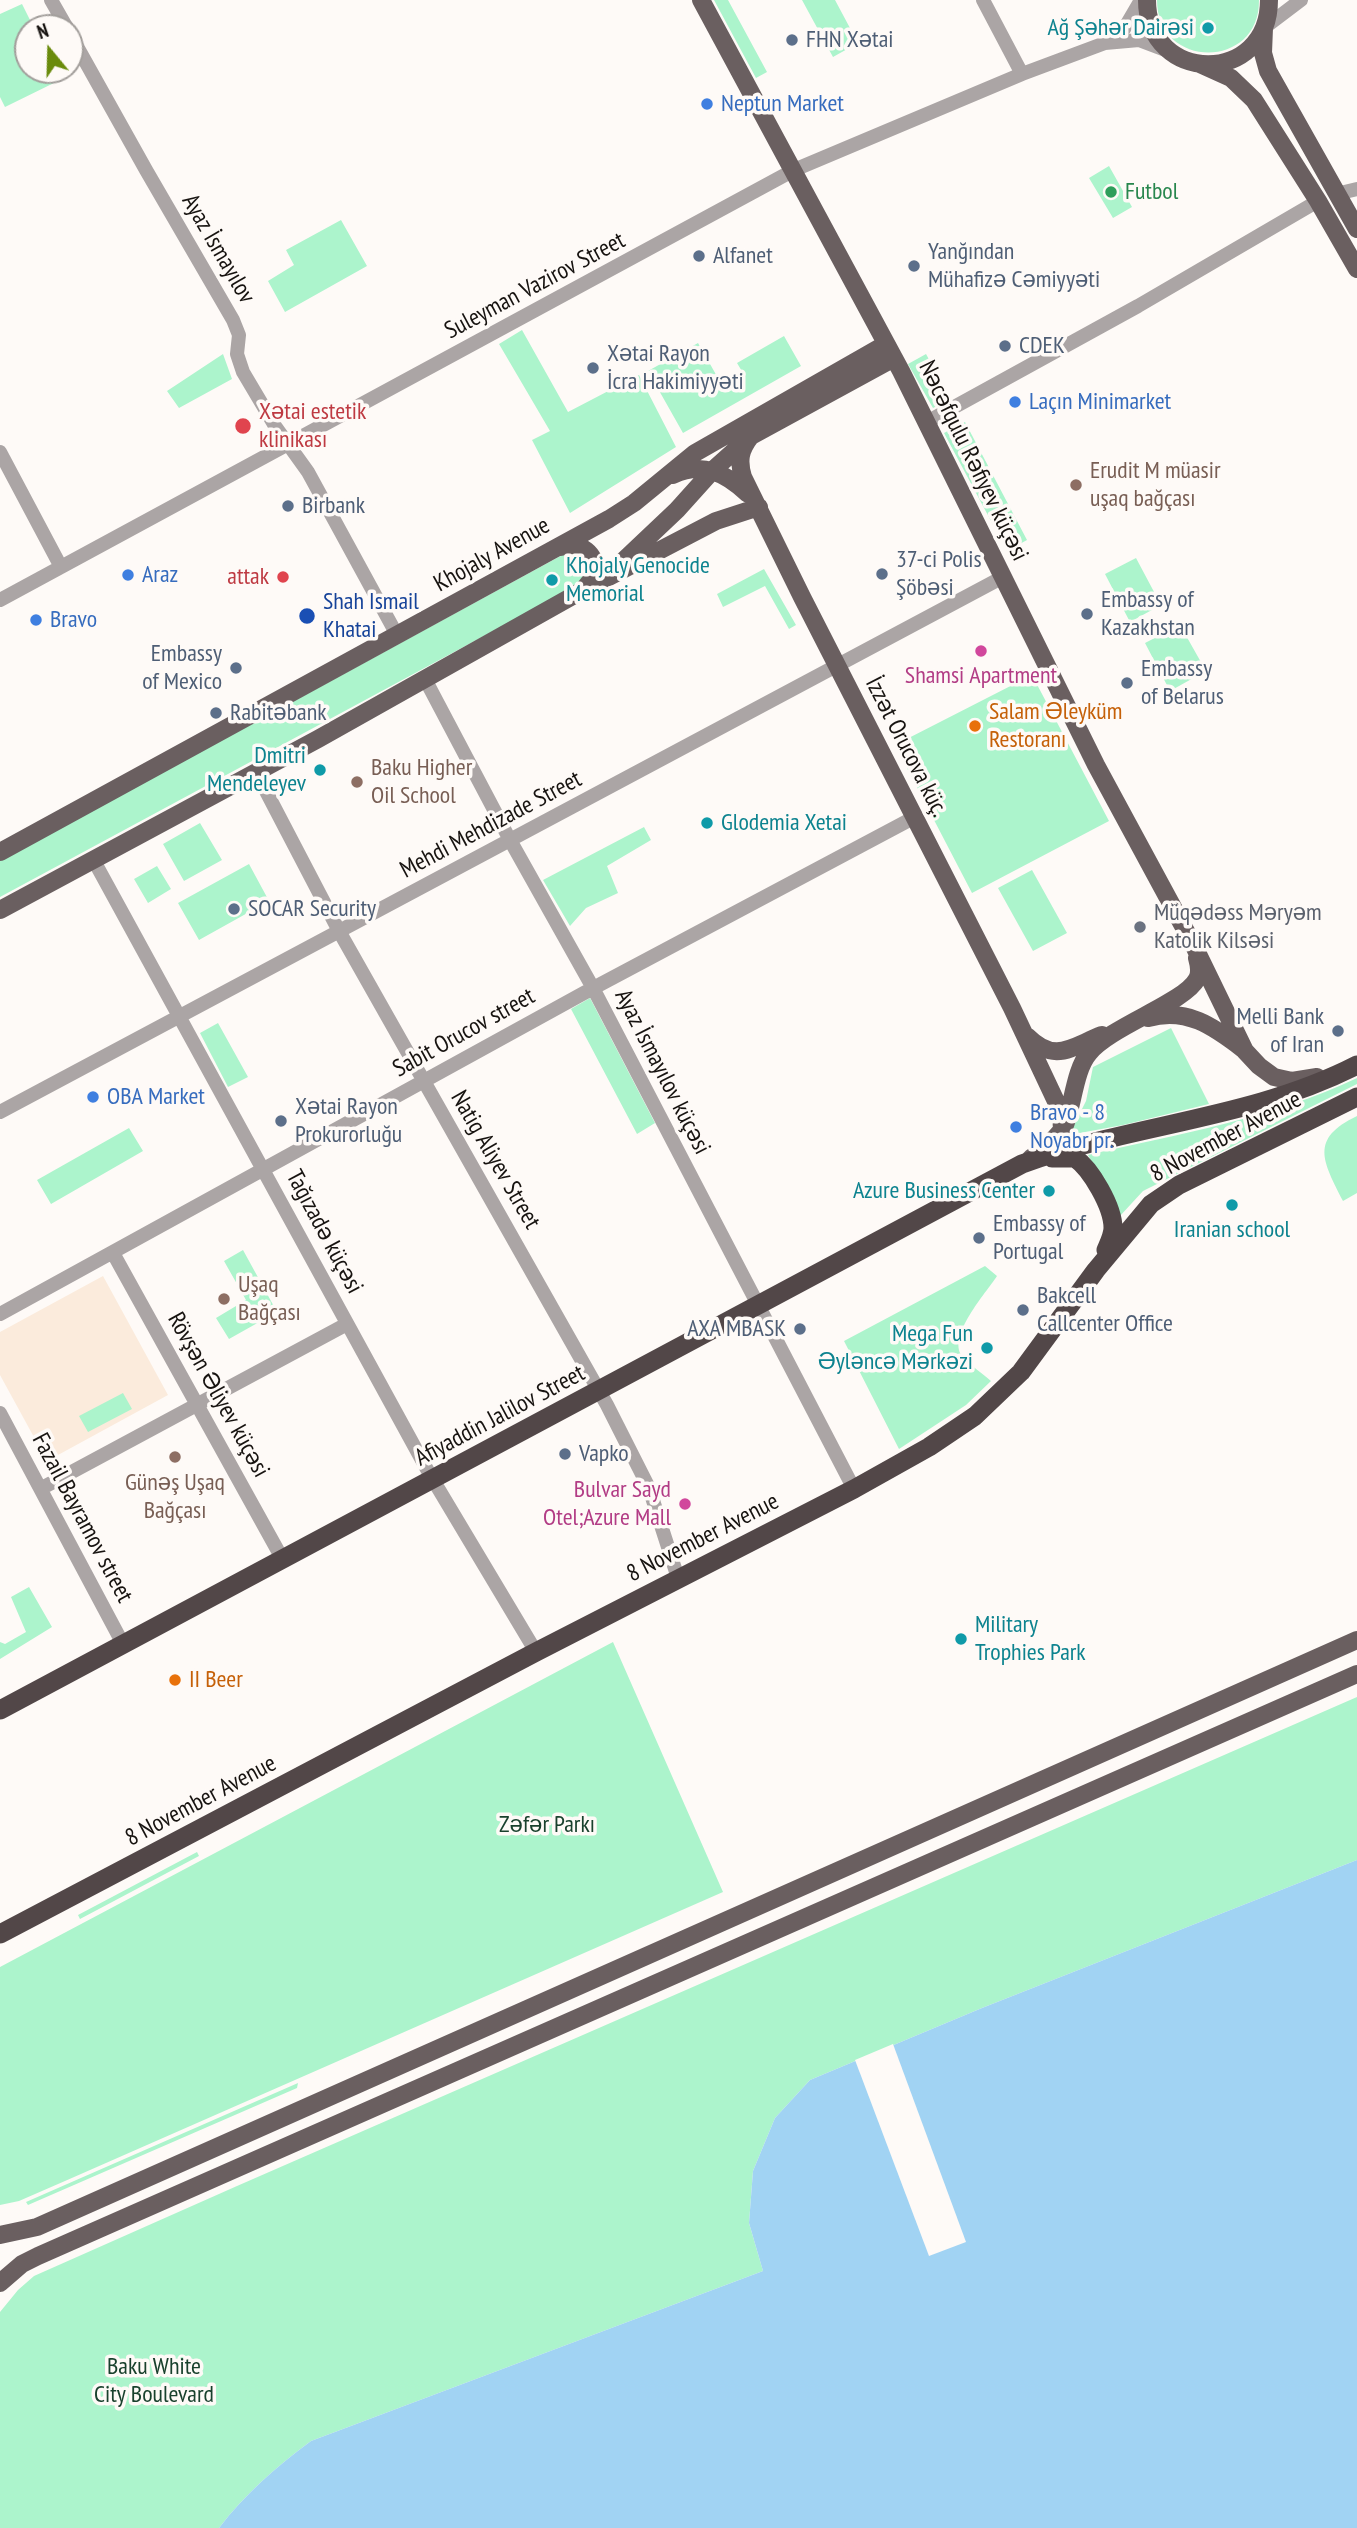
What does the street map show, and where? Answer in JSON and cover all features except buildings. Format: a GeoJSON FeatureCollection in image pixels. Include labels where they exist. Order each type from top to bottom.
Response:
{"type":"FeatureCollection","features":[{"type":"Feature","properties":{"kind":"highway","name":"8 November Avenue"},"geometry":{"type":"LineString","coordinates":[[1022,1164],[1071,1147],[1276,1099],[1352,1068]]}},
{"type":"Feature","properties":{"kind":"highway","name":"8 November Avenue"},"geometry":{"type":"LineString","coordinates":[[0,1934],[677,1578],[854,1489],[929,1447],[993,1401],[1036,1353],[1096,1269],[1134,1222],[1161,1196],[1357,1097]]}},
{"type":"Feature","properties":{"kind":"highway"},"geometry":{"type":"LineString","coordinates":[[1022,1164],[1070,1157],[1089,1171],[1113,1224],[1112,1236],[1096,1269]]}},
{"type":"Feature","properties":{"kind":"highway","name":"Afiyaddin Jalilov Street"},"geometry":{"type":"LineString","coordinates":[[0,1710],[1022,1164]]}},
{"type":"Feature","properties":{"kind":"main road","name":"Nəcəfqulu Rəfiyev küçəsi"},"geometry":{"type":"LineString","coordinates":[[701,0],[927,422],[1107,786],[1195,948],[1245,1051]]}},
{"type":"Feature","properties":{"kind":"main road"},"geometry":{"type":"LineString","coordinates":[[1147,0],[1152,27],[1157,37],[1171,52],[1189,62],[1219,64],[1238,57],[1254,45],[1264,28]]}},
{"type":"Feature","properties":{"kind":"main road"},"geometry":{"type":"LineString","coordinates":[[1269,0],[1264,28],[1264,53],[1268,71],[1357,229]]}},
{"type":"Feature","properties":{"kind":"main road"},"geometry":{"type":"LineString","coordinates":[[1200,64],[1231,78],[1254,100],[1357,269]]}},
{"type":"Feature","properties":{"kind":"main road"},"geometry":{"type":"LineString","coordinates":[[578,593],[612,570],[639,547],[713,470],[751,436],[890,351]]}},
{"type":"Feature","properties":{"kind":"main road","name":"Khojaly Avenue"},"geometry":{"type":"LineString","coordinates":[[0,852],[555,548],[625,508],[695,453],[890,351]]}},
{"type":"Feature","properties":{"kind":"main road"},"geometry":{"type":"LineString","coordinates":[[751,436],[743,448],[741,468],[759,508]]}},
{"type":"Feature","properties":{"kind":"main road"},"geometry":{"type":"LineString","coordinates":[[695,453],[713,470],[738,484],[759,508]]}},
{"type":"Feature","properties":{"kind":"main road"},"geometry":{"type":"LineString","coordinates":[[662,481],[689,469],[713,470]]}},
{"type":"Feature","properties":{"kind":"main road"},"geometry":{"type":"LineString","coordinates":[[0,910],[256,772],[578,593],[716,522],[759,508]]}},
{"type":"Feature","properties":{"kind":"main road","name":"İzzət Orucova küç."},"geometry":{"type":"LineString","coordinates":[[759,508],[1012,1008],[1058,1103],[1063,1118],[1062,1130]]}},
{"type":"Feature","properties":{"kind":"main road"},"geometry":{"type":"LineString","coordinates":[[555,548],[578,545],[593,559],[595,575],[578,593]]}},
{"type":"Feature","properties":{"kind":"main road"},"geometry":{"type":"LineString","coordinates":[[1022,1164],[1046,1148],[1062,1130],[1087,1055],[1127,1025],[1173,999],[1194,983],[1200,969],[1195,948]]}},
{"type":"Feature","properties":{"kind":"main road"},"geometry":{"type":"LineString","coordinates":[[1023,1032],[1046,1051],[1054,1052],[1158,1015],[1179,1014],[1204,1022],[1245,1051],[1266,1072],[1284,1080],[1301,1080],[1352,1068]]}},
{"type":"Feature","properties":{"kind":"main road"},"geometry":{"type":"LineString","coordinates":[[0,2235],[37,2227],[1357,1640]]}},
{"type":"Feature","properties":{"kind":"main road"},"geometry":{"type":"LineString","coordinates":[[0,2283],[22,2264],[51,2250],[1357,1674]]}},
{"type":"Feature","properties":{"kind":"main road"},"geometry":{"type":"LineString","coordinates":[[0,2264],[0,2276]]}},
{"type":"Feature","properties":{"kind":"street"},"geometry":{"type":"LineString","coordinates":[[983,0],[1022,74]]}},
{"type":"Feature","properties":{"kind":"street"},"geometry":{"type":"LineString","coordinates":[[1105,43],[1124,29],[1141,0]]}},
{"type":"Feature","properties":{"kind":"street"},"geometry":{"type":"LineString","coordinates":[[1264,28],[1301,0]]}},
{"type":"Feature","properties":{"kind":"street"},"geometry":{"type":"LineString","coordinates":[[1105,43],[1139,40],[1171,52]]}},
{"type":"Feature","properties":{"kind":"street","name":"Suleyman Vazirov Street"},"geometry":{"type":"LineString","coordinates":[[0,600],[793,170],[1022,74],[1105,43]]}},
{"type":"Feature","properties":{"kind":"street","name":"Ayaz İsmayılov"},"geometry":{"type":"LineString","coordinates":[[84,59],[233,320],[239,335],[237,354],[243,372],[275,426],[308,472],[397,635]]}},
{"type":"Feature","properties":{"kind":"street"},"geometry":{"type":"LineString","coordinates":[[1336,194],[1357,189]]}},
{"type":"Feature","properties":{"kind":"street"},"geometry":{"type":"LineString","coordinates":[[927,422],[1147,301],[1318,201]]}},
{"type":"Feature","properties":{"kind":"street"},"geometry":{"type":"LineString","coordinates":[[0,452],[61,567]]}},
{"type":"Feature","properties":{"kind":"street","name":"Mehdi Mehdizade Street"},"geometry":{"type":"LineString","coordinates":[[0,1112],[1003,577]]}},
{"type":"Feature","properties":{"kind":"street","name":"Ayaz İsmayılov küçəsi"},"geometry":{"type":"LineString","coordinates":[[425,679],[510,840],[593,988],[854,1489]]}},
{"type":"Feature","properties":{"kind":"street","name":"Natig Aliyev Street"},"geometry":{"type":"LineString","coordinates":[[256,772],[339,931],[598,1391],[649,1488],[677,1578]]}},
{"type":"Feature","properties":{"kind":"street","name":"Sabit Orucov street"},"geometry":{"type":"LineString","coordinates":[[0,1314],[593,988],[915,817]]}},
{"type":"Feature","properties":{"kind":"street","name":"Tağızadə küçəsi"},"geometry":{"type":"LineString","coordinates":[[93,859],[432,1480],[536,1652]]}},
{"type":"Feature","properties":{"kind":"street","name":"Rövşən Əliyev küçəsi"},"geometry":{"type":"LineString","coordinates":[[113,1252],[283,1560]]}},
{"type":"Feature","properties":{"kind":"street"},"geometry":{"type":"LineString","coordinates":[[41,1489],[346,1324]]}},
{"type":"Feature","properties":{"kind":"street","name":"Fazail Bayramov street"},"geometry":{"type":"LineString","coordinates":[[0,1413],[123,1644]]}},
{"type":"Feature","properties":{"kind":"shaded area"},"geometry":{"type":"Polygon","coordinates":[[[103,1276],[168,1395],[47,1461],[0,1375],[0,1332],[103,1276]]]}},
{"type":"Feature","properties":{"kind":"green space"},"geometry":{"type":"Polygon","coordinates":[[[714,0],[728,0],[767,72],[756,78],[714,0]]]}},
{"type":"Feature","properties":{"kind":"green space"},"geometry":{"type":"Polygon","coordinates":[[[802,0],[835,0],[858,43],[833,57],[802,0]]]}},
{"type":"Feature","properties":{"kind":"green space","name":"Ağ Şəhər Dairəsi"},"geometry":{"type":"Polygon","coordinates":[[[1157,0],[1259,0],[1255,23],[1243,39],[1227,49],[1208,52],[1190,49],[1173,39],[1161,23],[1157,0]]]}},
{"type":"Feature","properties":{"kind":"green space"},"geometry":{"type":"Polygon","coordinates":[[[22,4],[27,14],[14,14],[14,84],[52,84],[5,107],[0,97],[0,14],[22,4]]]}},
{"type":"Feature","properties":{"kind":"green space","name":"Futbol"},"geometry":{"type":"Polygon","coordinates":[[[1109,166],[1132,207],[1113,218],[1089,178],[1109,166]]]}},
{"type":"Feature","properties":{"kind":"green space"},"geometry":{"type":"Polygon","coordinates":[[[341,220],[367,266],[285,312],[268,281],[294,265],[286,250],[341,220]]]}},
{"type":"Feature","properties":{"kind":"green space"},"geometry":{"type":"Polygon","coordinates":[[[522,330],[568,412],[639,375],[676,447],[570,513],[532,440],[550,431],[499,344],[522,330]]]}},
{"type":"Feature","properties":{"kind":"green space"},"geometry":{"type":"Polygon","coordinates":[[[784,336],[801,366],[683,433],[648,371],[698,343],[722,385],[743,373],[737,363],[784,336]]]}},
{"type":"Feature","properties":{"kind":"green space"},"geometry":{"type":"Polygon","coordinates":[[[223,354],[232,379],[179,408],[167,391],[223,354]]]}},
{"type":"Feature","properties":{"kind":"green space"},"geometry":{"type":"Polygon","coordinates":[[[926,354],[951,399],[933,408],[908,364],[926,354]]]}},
{"type":"Feature","properties":{"kind":"green space"},"geometry":{"type":"Polygon","coordinates":[[[965,422],[1027,540],[1007,551],[944,433],[965,422]]]}},
{"type":"Feature","properties":{"kind":"green space"},"geometry":{"type":"Polygon","coordinates":[[[566,553],[572,553],[583,562],[586,569],[582,583],[0,897],[0,861],[566,553]]]}},
{"type":"Feature","properties":{"kind":"green space"},"geometry":{"type":"Polygon","coordinates":[[[1136,558],[1161,605],[1130,622],[1105,574],[1136,558]]]}},
{"type":"Feature","properties":{"kind":"green space"},"geometry":{"type":"Polygon","coordinates":[[[764,569],[796,625],[789,629],[765,586],[723,607],[717,594],[764,569]]]}},
{"type":"Feature","properties":{"kind":"green space"},"geometry":{"type":"Polygon","coordinates":[[[1180,625],[1206,671],[1170,691],[1145,643],[1180,625]]]}},
{"type":"Feature","properties":{"kind":"green space"},"geometry":{"type":"Polygon","coordinates":[[[1032,675],[1109,821],[972,893],[895,745],[1032,675]]]}},
{"type":"Feature","properties":{"kind":"green space"},"geometry":{"type":"Polygon","coordinates":[[[200,823],[222,860],[184,881],[163,844],[200,823]]]}},
{"type":"Feature","properties":{"kind":"green space"},"geometry":{"type":"Polygon","coordinates":[[[644,827],[651,840],[607,866],[618,893],[586,908],[570,926],[543,880],[644,827]]]}},
{"type":"Feature","properties":{"kind":"green space"},"geometry":{"type":"Polygon","coordinates":[[[249,864],[269,901],[199,940],[178,903],[249,864]]]}},
{"type":"Feature","properties":{"kind":"green space"},"geometry":{"type":"Polygon","coordinates":[[[157,866],[171,889],[148,903],[134,879],[157,866]]]}},
{"type":"Feature","properties":{"kind":"green space"},"geometry":{"type":"Polygon","coordinates":[[[1032,870],[1067,933],[1033,951],[998,888],[1032,870]]]}},
{"type":"Feature","properties":{"kind":"green space"},"geometry":{"type":"Polygon","coordinates":[[[590,998],[655,1123],[637,1134],[571,1009],[590,998]]]}},
{"type":"Feature","properties":{"kind":"green space"},"geometry":{"type":"Polygon","coordinates":[[[218,1023],[248,1077],[228,1087],[200,1033],[218,1023]]]}},
{"type":"Feature","properties":{"kind":"green space"},"geometry":{"type":"Polygon","coordinates":[[[1171,1028],[1209,1104],[1069,1135],[1086,1101],[1093,1067],[1171,1028]]]}},
{"type":"Feature","properties":{"kind":"green space"},"geometry":{"type":"Polygon","coordinates":[[[1357,1078],[1357,1084],[1143,1191],[1120,1216],[1088,1155],[1259,1114],[1325,1092],[1357,1078]]]}},
{"type":"Feature","properties":{"kind":"green space"},"geometry":{"type":"Polygon","coordinates":[[[1357,1116],[1357,1193],[1343,1201],[1330,1174],[1324,1152],[1332,1133],[1357,1116]]]}},
{"type":"Feature","properties":{"kind":"green space"},"geometry":{"type":"Polygon","coordinates":[[[129,1128],[143,1151],[51,1204],[37,1180],[129,1128]]]}},
{"type":"Feature","properties":{"kind":"green space"},"geometry":{"type":"Polygon","coordinates":[[[243,1250],[277,1312],[229,1339],[216,1318],[246,1300],[224,1261],[243,1250]]]}},
{"type":"Feature","properties":{"kind":"green space"},"geometry":{"type":"Polygon","coordinates":[[[985,1266],[997,1276],[964,1326],[959,1348],[962,1356],[991,1381],[966,1405],[899,1449],[844,1341],[985,1266]]]}},
{"type":"Feature","properties":{"kind":"green space"},"geometry":{"type":"Polygon","coordinates":[[[123,1393],[132,1409],[88,1432],[79,1416],[123,1393]]]}},
{"type":"Feature","properties":{"kind":"green space"},"geometry":{"type":"Polygon","coordinates":[[[29,1587],[52,1627],[0,1659],[0,1642],[5,1644],[26,1632],[11,1597],[29,1587]]]}},
{"type":"Feature","properties":{"kind":"green space","name":"Zəfər Parkı"},"geometry":{"type":"Polygon","coordinates":[[[613,1642],[723,1892],[19,2201],[0,2205],[0,1967],[613,1642]]]}},
{"type":"Feature","properties":{"kind":"green space","name":"Baku White City Boulevard"},"geometry":{"type":"Polygon","coordinates":[[[1357,1697],[1357,1860],[982,2008],[810,2080],[775,2118],[753,2171],[749,2223],[763,2271],[311,2441],[262,2482],[219,2528],[0,2528],[0,2312],[34,2276],[1357,1697]]]}},
{"type":"Feature","properties":{"kind":"green space"},"geometry":{"type":"Polygon","coordinates":[[[197,1852],[199,1856],[80,1919],[78,1915],[197,1852]]]}},
{"type":"Feature","properties":{"kind":"green space"},"geometry":{"type":"Polygon","coordinates":[[[298,2083],[297,2088],[28,2205],[26,2202],[298,2083]]]}},
{"type":"Feature","properties":{"kind":"water"},"geometry":{"type":"Polygon","coordinates":[[[1357,1860],[1357,2528],[219,2528],[262,2482],[311,2441],[763,2271],[749,2223],[753,2171],[775,2118],[810,2080],[982,2008],[1357,1860]]]}},
{"type":"Feature","properties":{"kind":"pier"},"geometry":{"type":"Polygon","coordinates":[[[893,2044],[966,2242],[929,2256],[855,2060],[893,2044]]]}},
{"type":"Feature","properties":{"kind":"place","name":"Ağ Şəhər Dairəsi"},"geometry":{"type":"Point","coordinates":[1208,28]}},
{"type":"Feature","properties":{"kind":"place","name":"FHN Xətai"},"geometry":{"type":"Point","coordinates":[792,40]}},
{"type":"Feature","properties":{"kind":"place","name":"Neptun Market"},"geometry":{"type":"Point","coordinates":[707,104]}},
{"type":"Feature","properties":{"kind":"place","name":"Futbol"},"geometry":{"type":"Point","coordinates":[1111,192]}},
{"type":"Feature","properties":{"kind":"place","name":"Alfanet"},"geometry":{"type":"Point","coordinates":[699,256]}},
{"type":"Feature","properties":{"kind":"place","name":"Yanğından Mühafizə Cəmiyyəti"},"geometry":{"type":"Point","coordinates":[914,266]}},
{"type":"Feature","properties":{"kind":"place","name":"CDEK"},"geometry":{"type":"Point","coordinates":[1005,346]}},
{"type":"Feature","properties":{"kind":"place","name":"Xətai Rayon İcra Hakimiyyəti"},"geometry":{"type":"Point","coordinates":[593,368]}},
{"type":"Feature","properties":{"kind":"place","name":"Laçın Minimarket"},"geometry":{"type":"Point","coordinates":[1015,402]}},
{"type":"Feature","properties":{"kind":"place","name":"Xətai estetik klinikası"},"geometry":{"type":"Point","coordinates":[243,426]}},
{"type":"Feature","properties":{"kind":"place","name":"Erudit M müasir uşaq bağçası"},"geometry":{"type":"Point","coordinates":[1076,485]}},
{"type":"Feature","properties":{"kind":"place","name":"Birbank"},"geometry":{"type":"Point","coordinates":[288,506]}},
{"type":"Feature","properties":{"kind":"place","name":"37-ci Polis Şöbəsi"},"geometry":{"type":"Point","coordinates":[882,574]}},
{"type":"Feature","properties":{"kind":"place","name":"Araz"},"geometry":{"type":"Point","coordinates":[128,575]}},
{"type":"Feature","properties":{"kind":"place","name":"attak"},"geometry":{"type":"Point","coordinates":[283,577]}},
{"type":"Feature","properties":{"kind":"place","name":"Khojaly Genocide Memorial"},"geometry":{"type":"Point","coordinates":[552,580]}},
{"type":"Feature","properties":{"kind":"place","name":"Embassy of Kazakhstan"},"geometry":{"type":"Point","coordinates":[1087,614]}},
{"type":"Feature","properties":{"kind":"place","name":"Shah Ismail Khatai"},"geometry":{"type":"Point","coordinates":[307,616]}},
{"type":"Feature","properties":{"kind":"place","name":"Bravo"},"geometry":{"type":"Point","coordinates":[36,620]}},
{"type":"Feature","properties":{"kind":"place","name":"Shamsi Apartment"},"geometry":{"type":"Point","coordinates":[981,651]}},
{"type":"Feature","properties":{"kind":"place","name":"Embassy of Mexico"},"geometry":{"type":"Point","coordinates":[236,668]}},
{"type":"Feature","properties":{"kind":"place","name":"Embassy of Belarus"},"geometry":{"type":"Point","coordinates":[1127,683]}},
{"type":"Feature","properties":{"kind":"place","name":"Rabitəbank"},"geometry":{"type":"Point","coordinates":[216,713]}},
{"type":"Feature","properties":{"kind":"place","name":"Salam Əleyküm Restoranı"},"geometry":{"type":"Point","coordinates":[975,726]}},
{"type":"Feature","properties":{"kind":"place","name":"Dmitri Mendeleyev"},"geometry":{"type":"Point","coordinates":[320,770]}},
{"type":"Feature","properties":{"kind":"place","name":"Baku Higher Oil School"},"geometry":{"type":"Point","coordinates":[357,782]}},
{"type":"Feature","properties":{"kind":"place","name":"Glodemia Xetai"},"geometry":{"type":"Point","coordinates":[707,823]}},
{"type":"Feature","properties":{"kind":"place","name":"SOCAR Security"},"geometry":{"type":"Point","coordinates":[234,909]}},
{"type":"Feature","properties":{"kind":"place","name":"Müqədəss Məryəm Katolik Kilsəsi"},"geometry":{"type":"Point","coordinates":[1140,927]}},
{"type":"Feature","properties":{"kind":"place","name":"Melli Bank of Iran"},"geometry":{"type":"Point","coordinates":[1338,1031]}},
{"type":"Feature","properties":{"kind":"place","name":"OBA Market"},"geometry":{"type":"Point","coordinates":[93,1097]}},
{"type":"Feature","properties":{"kind":"place","name":"Xətai Rayon Prokurorluğu"},"geometry":{"type":"Point","coordinates":[281,1121]}},
{"type":"Feature","properties":{"kind":"place","name":"Bravo - 8 Noyabr pr."},"geometry":{"type":"Point","coordinates":[1016,1127]}},
{"type":"Feature","properties":{"kind":"place","name":"Azure Business Center"},"geometry":{"type":"Point","coordinates":[1049,1191]}},
{"type":"Feature","properties":{"kind":"place","name":"Iranian school"},"geometry":{"type":"Point","coordinates":[1232,1205]}},
{"type":"Feature","properties":{"kind":"place","name":"Embassy of Portugal"},"geometry":{"type":"Point","coordinates":[979,1238]}},
{"type":"Feature","properties":{"kind":"place","name":"Uşaq Bağçası"},"geometry":{"type":"Point","coordinates":[224,1299]}},
{"type":"Feature","properties":{"kind":"place","name":"Bakcell Callcenter Office"},"geometry":{"type":"Point","coordinates":[1023,1310]}},
{"type":"Feature","properties":{"kind":"place","name":"AXA MBASK"},"geometry":{"type":"Point","coordinates":[800,1329]}},
{"type":"Feature","properties":{"kind":"place","name":"Mega Fun Əyləncə Mərkəzi"},"geometry":{"type":"Point","coordinates":[987,1348]}},
{"type":"Feature","properties":{"kind":"place","name":"Vapko"},"geometry":{"type":"Point","coordinates":[565,1454]}},
{"type":"Feature","properties":{"kind":"place","name":"Günəş Uşaq Bağçası"},"geometry":{"type":"Point","coordinates":[175,1457]}},
{"type":"Feature","properties":{"kind":"place","name":"Bulvar Sayd Otel;Azure Mall"},"geometry":{"type":"Point","coordinates":[685,1504]}},
{"type":"Feature","properties":{"kind":"place","name":"Military Trophies Park"},"geometry":{"type":"Point","coordinates":[961,1639]}},
{"type":"Feature","properties":{"kind":"place","name":"II Beer"},"geometry":{"type":"Point","coordinates":[175,1680]}}]}
